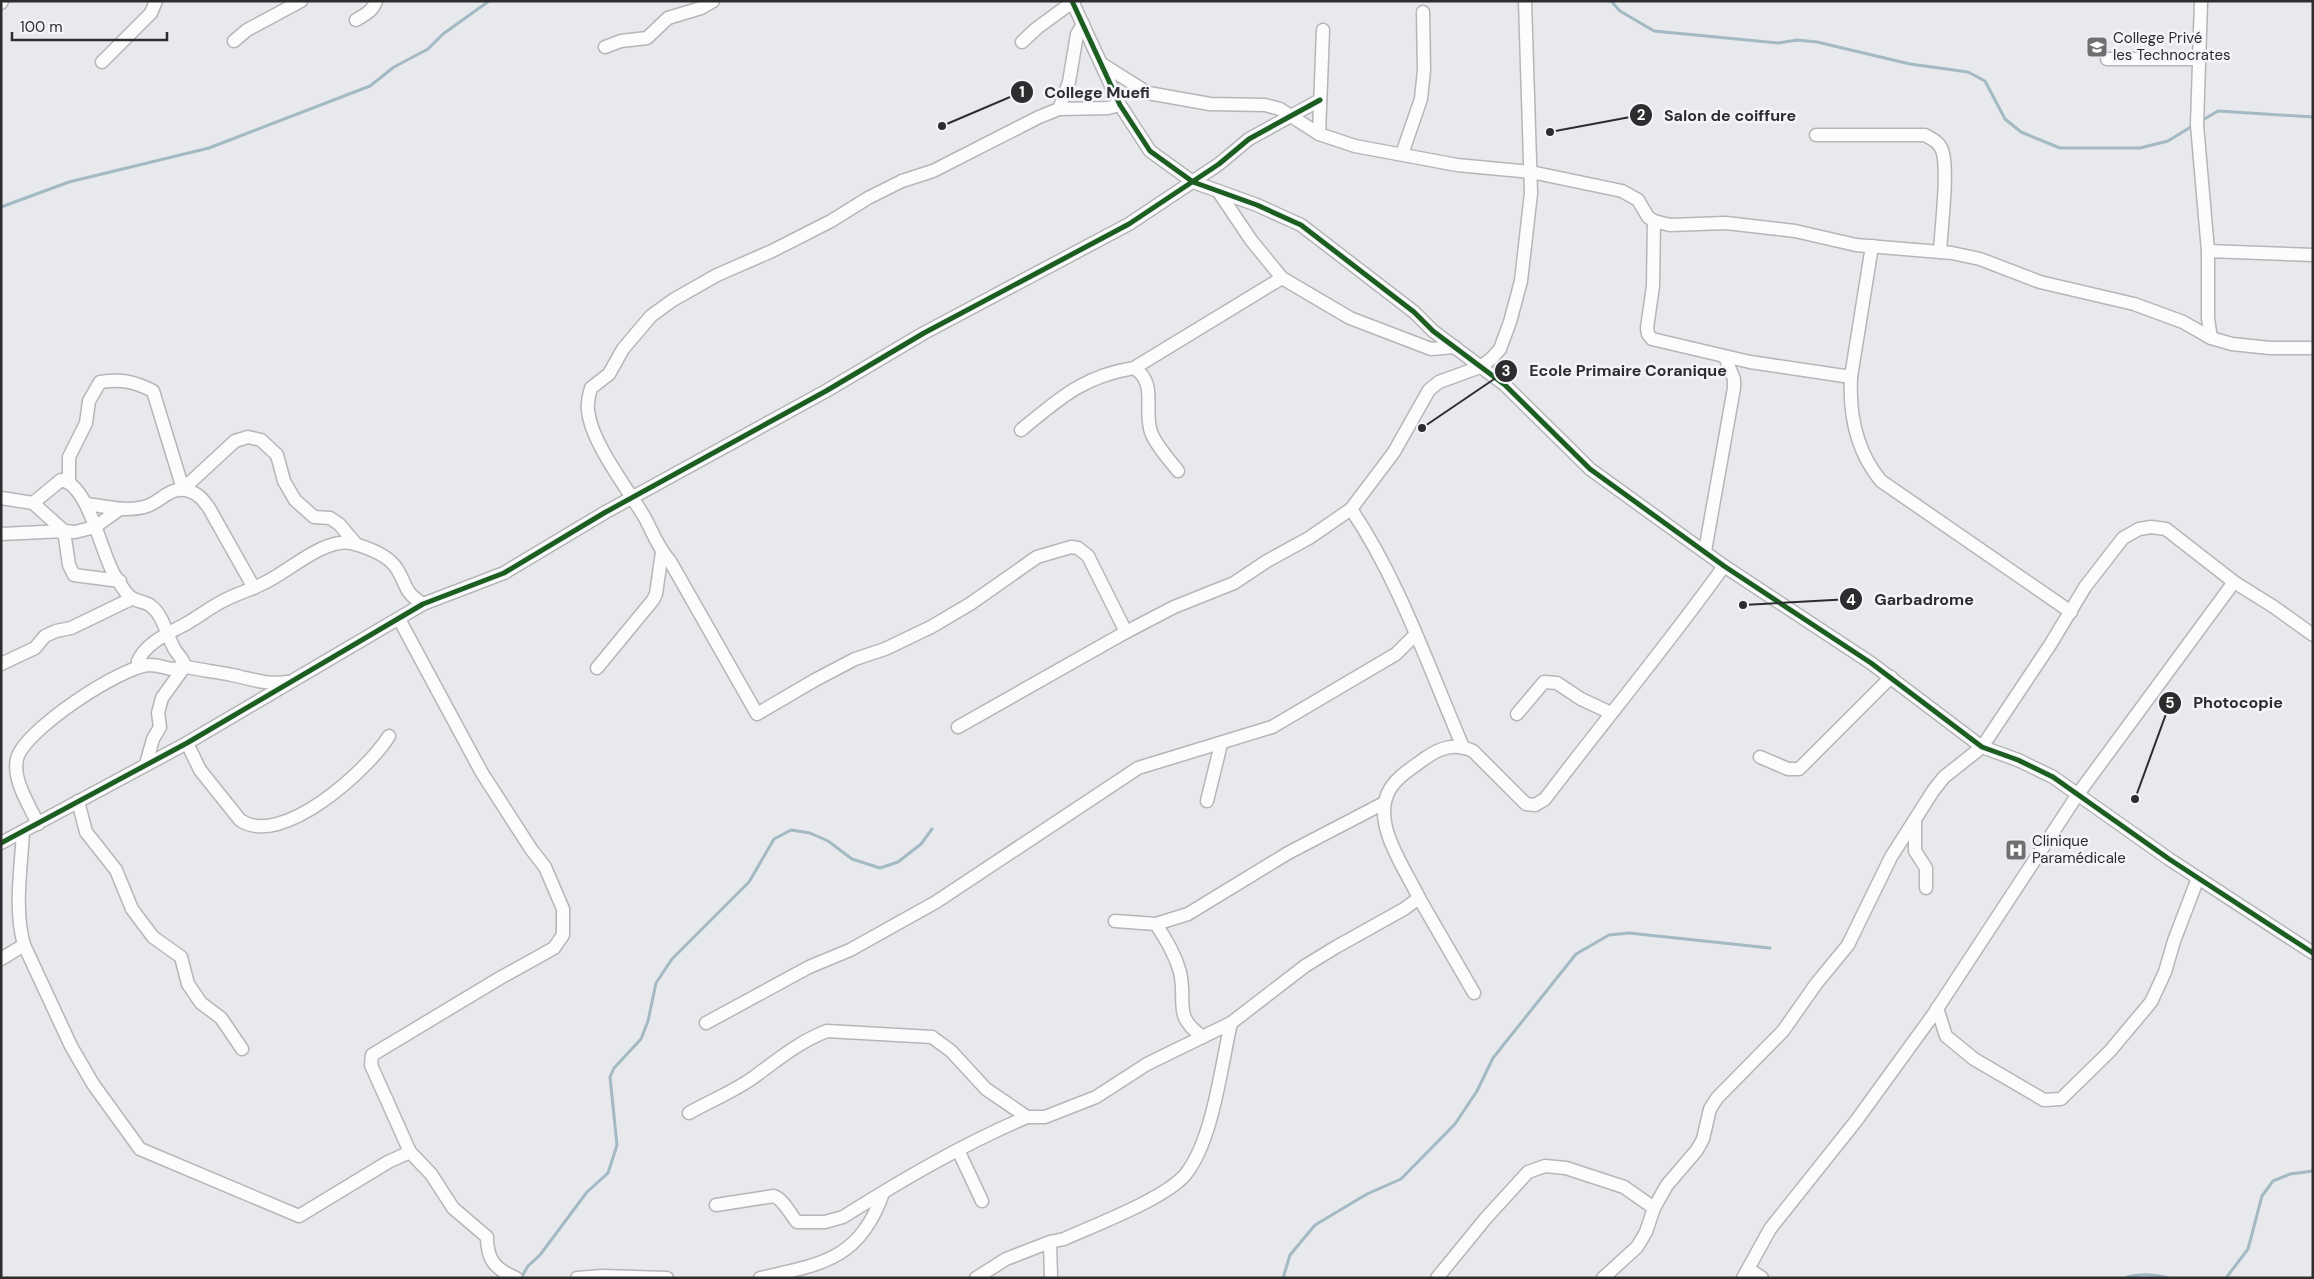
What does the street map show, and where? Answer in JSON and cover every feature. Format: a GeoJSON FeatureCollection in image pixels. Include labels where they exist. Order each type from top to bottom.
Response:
{"type":"FeatureCollection","features":[{"type":"Feature","properties":{"kind":"street"},"geometry":{"type":"LineString","coordinates":[[102,62],[151,13],[156,1]]}},
{"type":"Feature","properties":{"kind":"street"},"geometry":{"type":"LineString","coordinates":[[234,40],[247,30],[301,1]]}},
{"type":"Feature","properties":{"kind":"street"},"geometry":{"type":"LineString","coordinates":[[356,20],[375,6],[376,1]]}},
{"type":"Feature","properties":{"kind":"street"},"geometry":{"type":"LineString","coordinates":[[605,47],[621,41],[647,38],[673,15],[701,8],[713,1]]}},
{"type":"Feature","properties":{"kind":"street"},"geometry":{"type":"LineString","coordinates":[[958,727],[1126,632],[1174,607],[1234,583],[1267,561],[1309,538],[1351,509],[1394,452],[1429,390],[1439,382],[1480,367],[1500,349],[1510,322],[1526,252],[1531,172],[1525,1]]}},
{"type":"Feature","properties":{"kind":"street"},"geometry":{"type":"LineString","coordinates":[[2201,1],[2197,126],[2208,251],[2208,319],[2211,338]]}},
{"type":"Feature","properties":{"kind":"street"},"geometry":{"type":"LineString","coordinates":[[1022,42],[1037,28],[1073,2],[1120,105],[1150,151],[1193,182],[1301,225],[1342,255],[1480,367],[1505,385],[1590,469],[1724,566],[1891,677],[1982,747],[2018,760],[2053,777],[2198,878],[2313,953]]}},
{"type":"Feature","properties":{"kind":"street"},"geometry":{"type":"LineString","coordinates":[[1402,154],[1421,99],[1424,70],[1423,12]]}},
{"type":"Feature","properties":{"kind":"street"},"geometry":{"type":"LineString","coordinates":[[1059,109],[1069,82],[1077,34],[1083,24]]}},
{"type":"Feature","properties":{"kind":"street"},"geometry":{"type":"LineString","coordinates":[[1319,134],[1323,30]]}},
{"type":"Feature","properties":{"kind":"street"},"geometry":{"type":"LineString","coordinates":[[2107,59],[2198,59]]}},
{"type":"Feature","properties":{"kind":"street"},"geometry":{"type":"LineString","coordinates":[[1102,64],[1148,92],[1210,104],[1264,105],[1280,109],[1294,116],[1319,134],[1355,146],[1457,165],[1531,172],[1631,194],[1638,200],[1648,217],[1654,221],[1670,225],[1726,223],[1796,232],[1856,245],[1940,252],[1980,259],[2040,282],[2134,304],[2183,322],[2211,338],[2232,344],[2270,348],[2313,348]]}},
{"type":"Feature","properties":{"kind":"street"},"geometry":{"type":"LineString","coordinates":[[1,843],[187,743],[423,604],[504,574],[631,499],[930,330],[1129,224],[1193,182],[1249,140],[1320,100]]}},
{"type":"Feature","properties":{"kind":"street"},"geometry":{"type":"LineString","coordinates":[[1120,105],[1108,108],[1059,109],[1039,117],[933,171],[902,181],[868,198],[831,221],[694,288],[662,306],[651,316],[624,349],[608,374],[591,388],[588,403],[590,421],[600,445],[631,499],[646,520],[662,552],[670,561],[757,714],[814,680],[855,659],[885,649],[931,627],[970,604],[1037,557],[1066,547],[1078,548],[1088,556],[1126,632]]}},
{"type":"Feature","properties":{"kind":"street"},"geometry":{"type":"LineString","coordinates":[[1816,135],[1925,135],[1936,141],[1942,150],[1945,168],[1940,252]]}},
{"type":"Feature","properties":{"kind":"street"},"geometry":{"type":"LineString","coordinates":[[1218,191],[1251,240],[1282,278],[1350,318],[1431,349],[1455,347]]}},
{"type":"Feature","properties":{"kind":"street"},"geometry":{"type":"LineString","coordinates":[[1654,221],[1653,286],[1648,334],[1652,339],[1725,357],[1851,377]]}},
{"type":"Feature","properties":{"kind":"street"},"geometry":{"type":"LineString","coordinates":[[1872,246],[1851,377],[1852,409],[1862,455],[1868,466],[1881,481],[2071,612]]}},
{"type":"Feature","properties":{"kind":"street"},"geometry":{"type":"LineString","coordinates":[[2208,251],[2313,255]]}},
{"type":"Feature","properties":{"kind":"street"},"geometry":{"type":"LineString","coordinates":[[1021,430],[1078,385],[1115,371],[1134,368],[1282,278]]}},
{"type":"Feature","properties":{"kind":"street"},"geometry":{"type":"LineString","coordinates":[[1704,551],[1734,388],[1734,379],[1725,357]]}},
{"type":"Feature","properties":{"kind":"street"},"geometry":{"type":"LineString","coordinates":[[1134,368],[1143,374],[1147,383],[1149,426],[1152,435],[1178,471]]}},
{"type":"Feature","properties":{"kind":"street"},"geometry":{"type":"LineString","coordinates":[[183,489],[153,391],[140,384],[119,379],[100,382],[89,401],[86,423],[69,457],[70,481],[86,504],[115,576],[131,599],[151,606],[185,666]]}},
{"type":"Feature","properties":{"kind":"street"},"geometry":{"type":"LineString","coordinates":[[183,489],[235,441],[248,437],[261,440],[277,455],[284,481],[295,500],[314,517],[330,518],[339,524],[356,544]]}},
{"type":"Feature","properties":{"kind":"street"},"geometry":{"type":"LineString","coordinates":[[33,504],[61,480],[70,481]]}},
{"type":"Feature","properties":{"kind":"street"},"geometry":{"type":"LineString","coordinates":[[86,504],[120,509],[145,507],[173,490],[183,489],[202,497],[254,588]]}},
{"type":"Feature","properties":{"kind":"street"},"geometry":{"type":"LineString","coordinates":[[1,498],[33,504],[64,531],[69,565],[74,575],[120,581]]}},
{"type":"Feature","properties":{"kind":"street"},"geometry":{"type":"LineString","coordinates":[[1,534],[76,532],[95,527],[120,509]]}},
{"type":"Feature","properties":{"kind":"street"},"geometry":{"type":"LineString","coordinates":[[1351,509],[1372,540],[1415,634],[1463,747]]}},
{"type":"Feature","properties":{"kind":"street"},"geometry":{"type":"LineString","coordinates":[[1603,1278],[1637,1247],[1646,1232],[1654,1208],[1667,1185],[1697,1150],[1710,1109],[1717,1098],[1783,1031],[1816,984],[1848,945],[1891,857],[1944,777],[1982,747],[2071,612],[2085,587],[2123,538],[2138,529],[2151,526],[2166,530],[2234,582],[2274,607],[2313,635]]}},
{"type":"Feature","properties":{"kind":"street"},"geometry":{"type":"LineString","coordinates":[[139,666],[138,661],[142,653],[167,632],[178,628],[223,601],[254,588],[331,544],[340,542],[356,544],[391,562],[397,569],[407,593],[423,604]]}},
{"type":"Feature","properties":{"kind":"street"},"geometry":{"type":"LineString","coordinates":[[597,668],[653,600],[656,594],[662,552]]}},
{"type":"Feature","properties":{"kind":"street"},"geometry":{"type":"LineString","coordinates":[[1474,993],[1419,898],[1384,828],[1384,802],[1390,789],[1400,777],[1438,749],[1452,746],[1463,747],[1473,751],[1526,804],[1535,805],[1545,799],[1610,713],[1672,638],[1724,566]]}},
{"type":"Feature","properties":{"kind":"street"},"geometry":{"type":"LineString","coordinates":[[1762,1278],[1746,1274],[1770,1229],[1856,1121],[1937,1008],[2078,794],[2234,582]]}},
{"type":"Feature","properties":{"kind":"street"},"geometry":{"type":"LineString","coordinates":[[1,664],[35,648],[45,636],[56,630],[71,628],[131,599]]}},
{"type":"Feature","properties":{"kind":"street"},"geometry":{"type":"LineString","coordinates":[[399,619],[482,773],[531,849],[545,866],[563,909],[563,935],[554,948],[500,978],[372,1055],[371,1065],[375,1077],[410,1152],[431,1174],[453,1208],[487,1237],[487,1251],[493,1264],[516,1278]]}},
{"type":"Feature","properties":{"kind":"street"},"geometry":{"type":"LineString","coordinates":[[706,1023],[809,967],[850,950],[936,902],[1138,768],[1272,727],[1396,654],[1415,634]]}},
{"type":"Feature","properties":{"kind":"street"},"geometry":{"type":"LineString","coordinates":[[38,824],[18,779],[16,760],[24,744],[77,699],[118,676],[139,666],[160,665],[171,669],[185,666],[250,681],[276,684],[292,682]]}},
{"type":"Feature","properties":{"kind":"street"},"geometry":{"type":"LineString","coordinates":[[146,764],[153,739],[160,727],[158,713],[162,698],[185,666]]}},
{"type":"Feature","properties":{"kind":"street"},"geometry":{"type":"LineString","coordinates":[[1760,757],[1788,769],[1799,769],[1891,677]]}},
{"type":"Feature","properties":{"kind":"street"},"geometry":{"type":"LineString","coordinates":[[1517,714],[1544,682],[1549,681],[1557,683],[1581,699],[1610,713]]}},
{"type":"Feature","properties":{"kind":"street"},"geometry":{"type":"LineString","coordinates":[[187,743],[200,770],[240,820],[247,825],[262,827],[276,826],[310,809],[368,764],[389,736]]}},
{"type":"Feature","properties":{"kind":"street"},"geometry":{"type":"LineString","coordinates":[[1208,800],[1221,744]]}},
{"type":"Feature","properties":{"kind":"street"},"geometry":{"type":"LineString","coordinates":[[78,802],[86,832],[116,870],[132,908],[153,937],[181,957],[188,984],[200,1003],[221,1018],[242,1049]]}},
{"type":"Feature","properties":{"kind":"street"},"geometry":{"type":"LineString","coordinates":[[1115,921],[1156,924],[1188,914],[1288,853],[1384,802]]}},
{"type":"Feature","properties":{"kind":"street"},"geometry":{"type":"LineString","coordinates":[[1915,821],[1915,851],[1926,868],[1926,888]]}},
{"type":"Feature","properties":{"kind":"street"},"geometry":{"type":"LineString","coordinates":[[23,832],[18,913],[24,945],[71,1046],[93,1084],[140,1149],[299,1216],[388,1162],[410,1152]]}},
{"type":"Feature","properties":{"kind":"street"},"geometry":{"type":"LineString","coordinates":[[1937,1008],[1946,1036],[1974,1059],[2044,1100],[2061,1099],[2110,1050],[2151,1002],[2165,972],[2174,941],[2198,878]]}},
{"type":"Feature","properties":{"kind":"street"},"geometry":{"type":"LineString","coordinates":[[716,1205],[774,1196],[780,1198],[788,1213],[797,1222],[825,1222],[843,1218],[883,1193],[991,1132],[1027,1117],[1055,1115],[1080,1105],[1096,1097],[1147,1064],[1231,1023],[1305,966],[1336,946],[1404,909],[1419,898]]}},
{"type":"Feature","properties":{"kind":"street"},"geometry":{"type":"LineString","coordinates":[[1156,924],[1174,952],[1180,972],[1183,1013],[1186,1021],[1191,1028],[1203,1037]]}},
{"type":"Feature","properties":{"kind":"street"},"geometry":{"type":"LineString","coordinates":[[1,959],[24,945]]}},
{"type":"Feature","properties":{"kind":"street"},"geometry":{"type":"LineString","coordinates":[[976,1278],[1006,1260],[1050,1242],[1072,1236],[1151,1200],[1184,1176],[1197,1158],[1231,1023]]}},
{"type":"Feature","properties":{"kind":"street"},"geometry":{"type":"LineString","coordinates":[[689,1113],[753,1078],[772,1063],[817,1034],[827,1030],[932,1037],[951,1050],[986,1090],[1027,1117]]}},
{"type":"Feature","properties":{"kind":"street"},"geometry":{"type":"LineString","coordinates":[[958,1150],[982,1201]]}},
{"type":"Feature","properties":{"kind":"street"},"geometry":{"type":"LineString","coordinates":[[1437,1278],[1486,1218],[1528,1172],[1545,1166],[1566,1168],[1624,1187],[1654,1208]]}},
{"type":"Feature","properties":{"kind":"street"},"geometry":{"type":"LineString","coordinates":[[760,1278],[822,1263],[848,1249],[867,1229],[883,1193]]}},
{"type":"Feature","properties":{"kind":"street"},"geometry":{"type":"LineString","coordinates":[[1050,1242],[1051,1278]]}},
{"type":"Feature","properties":{"kind":"street"},"geometry":{"type":"LineString","coordinates":[[577,1278],[602,1276],[667,1278]]}},
{"type":"Feature","properties":{"kind":"waterway"},"geometry":{"type":"LineString","coordinates":[[1,207],[69,182],[209,148],[370,86],[394,67],[428,49],[443,34],[489,1]]}},
{"type":"Feature","properties":{"kind":"waterway"},"geometry":{"type":"LineString","coordinates":[[1611,1],[1620,11],[1654,31],[1778,43],[1797,40],[1817,42],[1910,64],[1968,72],[1985,81],[2005,119],[2021,132],[2060,148],[2140,148],[2168,141],[2194,125]]}},
{"type":"Feature","properties":{"kind":"waterway"},"geometry":{"type":"LineString","coordinates":[[2201,121],[2218,111],[2313,117]]}},
{"type":"Feature","properties":{"kind":"waterway"},"geometry":{"type":"LineString","coordinates":[[521,1278],[528,1266],[540,1255],[587,1192],[608,1173],[617,1145],[610,1077],[614,1068],[641,1039],[648,1021],[656,983],[672,959],[749,882],[774,839],[791,830],[810,833],[828,841],[852,859],[880,868],[898,862],[921,844],[932,829]]}},
{"type":"Feature","properties":{"kind":"waterway"},"geometry":{"type":"LineString","coordinates":[[1283,1278],[1290,1255],[1315,1225],[1367,1194],[1401,1179],[1455,1124],[1477,1091],[1493,1058],[1576,954],[1609,935],[1629,933],[1770,948]]}},
{"type":"Feature","properties":{"kind":"waterway"},"geometry":{"type":"LineString","coordinates":[[2226,1278],[2248,1249],[2262,1196],[2273,1181],[2290,1174],[2313,1171]]}},
{"type":"Feature","properties":{"kind":"waterway"},"geometry":{"type":"LineString","coordinates":[[2125,1278],[2136,1275],[2168,1278]]}},
{"type":"Feature","properties":{"kind":"cycle path"},"geometry":{"type":"LineString","coordinates":[[1072,1],[1120,105],[1150,151],[1193,182],[1257,205],[1301,225],[1414,312],[1433,331],[1505,385],[1590,469],[1724,566],[1871,663],[1982,747],[2018,760],[2053,777],[2169,859],[2313,953]]}},
{"type":"Feature","properties":{"kind":"cycle path"},"geometry":{"type":"LineString","coordinates":[[1,843],[187,743],[423,604],[504,573],[604,513],[826,391],[924,333],[1129,224],[1219,164],[1249,139],[1320,100]]}},
{"type":"Feature","properties":{"kind":"place","name":"College Privé les Technocrates"},"geometry":{"type":"Point","coordinates":[2097,47]}},
{"type":"Feature","properties":{"kind":"place","name":"College Muefi"},"geometry":{"type":"Point","coordinates":[942,126]}},
{"type":"Feature","properties":{"kind":"place","name":"Salon de coiffure"},"geometry":{"type":"Point","coordinates":[1550,132]}},
{"type":"Feature","properties":{"kind":"place","name":"Ecole Primaire Coranique"},"geometry":{"type":"Point","coordinates":[1422,428]}},
{"type":"Feature","properties":{"kind":"place","name":"Garbadrome"},"geometry":{"type":"Point","coordinates":[1743,605]}},
{"type":"Feature","properties":{"kind":"place","name":"Photocopie"},"geometry":{"type":"Point","coordinates":[2135,799]}},
{"type":"Feature","properties":{"kind":"place","name":"Clinique Paramédicale"},"geometry":{"type":"Point","coordinates":[2016,850]}}]}
